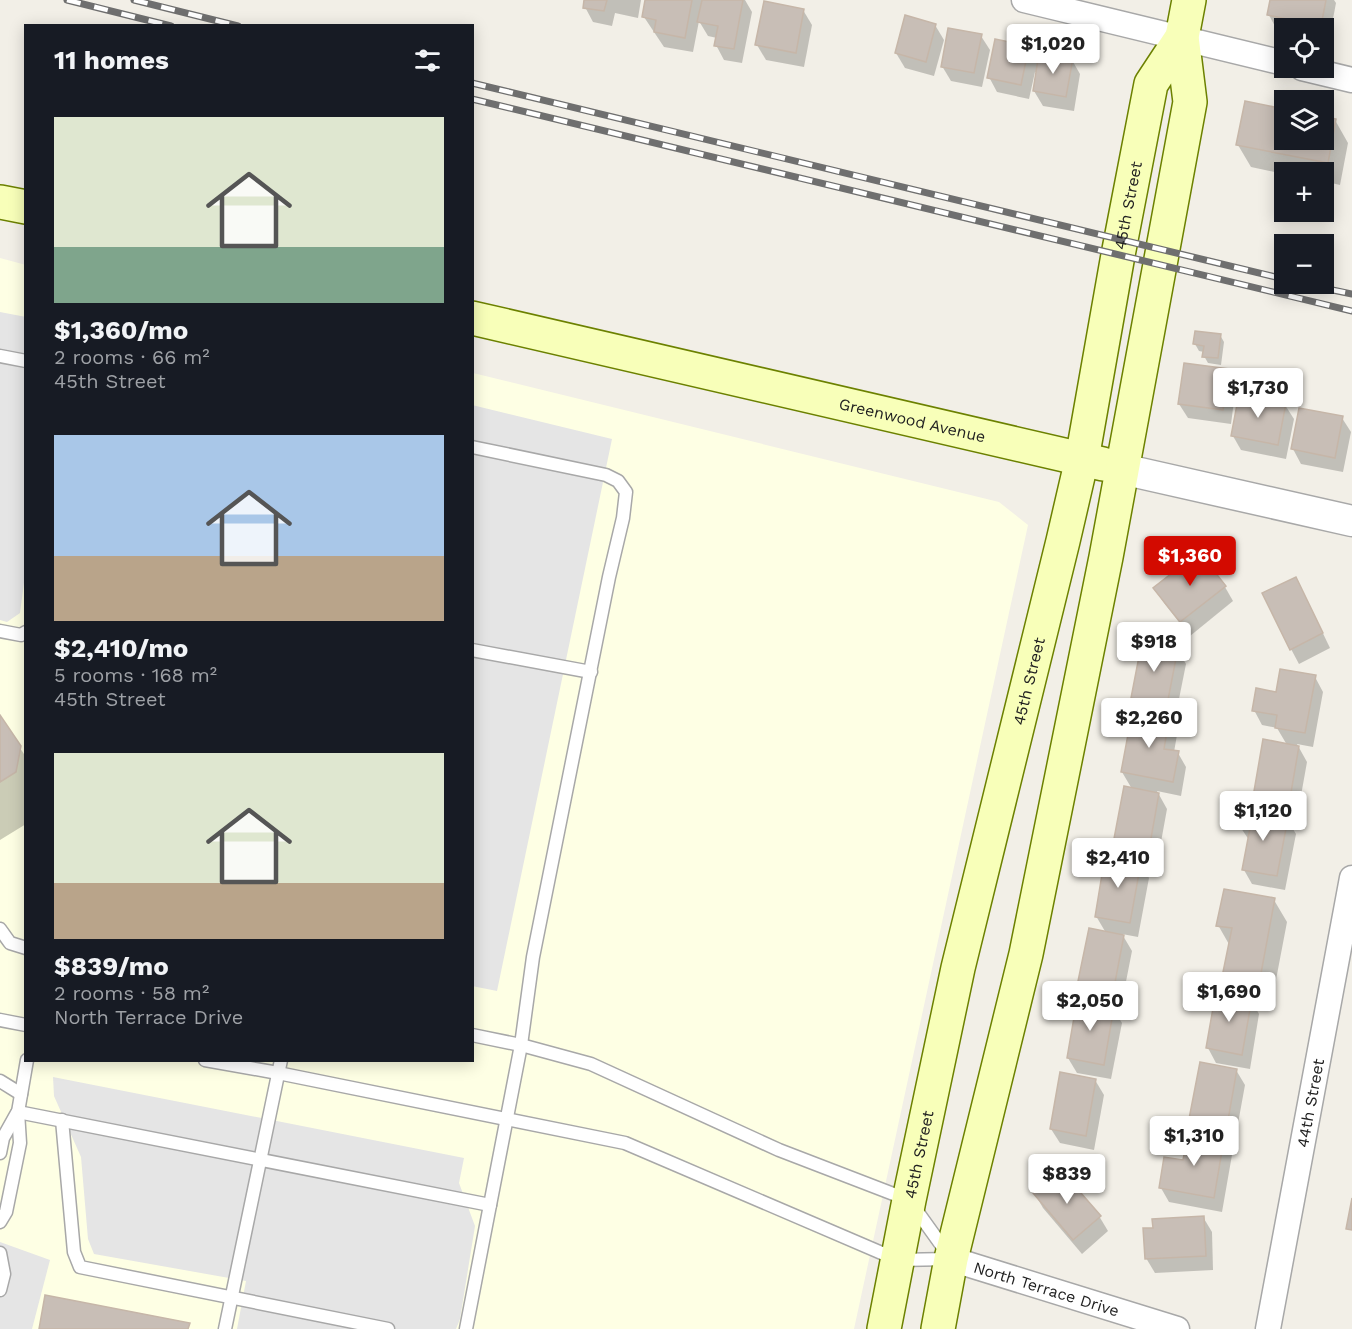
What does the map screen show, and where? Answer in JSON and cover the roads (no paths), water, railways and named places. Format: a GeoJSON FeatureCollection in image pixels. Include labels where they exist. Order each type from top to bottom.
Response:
{"type":"FeatureCollection","features":[{"type":"Feature","properties":{"kind":"main road","name":"45th Street"},"geometry":{"type":"LineString","coordinates":[[938,1329],[951,1259],[1026,954],[1122,468],[1190,102],[1182,37],[1189,0]]}},
{"type":"Feature","properties":{"kind":"main road","name":"45th Street"},"geometry":{"type":"LineString","coordinates":[[884,1329],[958,968],[1082,459],[1150,84],[1182,37]]}},
{"type":"Feature","properties":{"kind":"main road"},"geometry":{"type":"LineString","coordinates":[[0,202],[24,207]]}},
{"type":"Feature","properties":{"kind":"main road","name":"Greenwood Avenue"},"geometry":{"type":"LineString","coordinates":[[474,318],[1122,468]]}},
{"type":"Feature","properties":{"kind":"street"},"geometry":{"type":"LineString","coordinates":[[1024,0],[1274,60]]}},
{"type":"Feature","properties":{"kind":"street"},"geometry":{"type":"LineString","coordinates":[[1334,76],[1352,80]]}},
{"type":"Feature","properties":{"kind":"street","name":"Greenwood Avenue"},"geometry":{"type":"LineString","coordinates":[[1122,468],[1352,521]]}},
{"type":"Feature","properties":{"kind":"street","name":"44th Street"},"geometry":{"type":"LineString","coordinates":[[1268,1329],[1352,878]]}},
{"type":"Feature","properties":{"kind":"street","name":"North Terrace Drive"},"geometry":{"type":"LineString","coordinates":[[951,1259],[1177,1329]]}},
{"type":"Feature","properties":{"kind":"lane"},"geometry":{"type":"LineString","coordinates":[[0,356],[24,361]]}},
{"type":"Feature","properties":{"kind":"lane"},"geometry":{"type":"LineString","coordinates":[[466,1329],[521,1045],[533,957],[609,577],[623,518],[626,492],[618,481],[606,476],[474,447]]}},
{"type":"Feature","properties":{"kind":"lane"},"geometry":{"type":"LineString","coordinates":[[0,631],[21,635],[24,633]]}},
{"type":"Feature","properties":{"kind":"lane"},"geometry":{"type":"LineString","coordinates":[[474,650],[591,672]]}},
{"type":"Feature","properties":{"kind":"lane"},"geometry":{"type":"LineString","coordinates":[[0,929],[10,943],[24,947]]}},
{"type":"Feature","properties":{"kind":"lane"},"geometry":{"type":"LineString","coordinates":[[0,1020],[24,1025]]}},
{"type":"Feature","properties":{"kind":"lane"},"geometry":{"type":"LineString","coordinates":[[474,1035],[521,1045],[591,1064],[779,1150],[909,1200],[951,1259]]}},
{"type":"Feature","properties":{"kind":"lane"},"geometry":{"type":"LineString","coordinates":[[0,1222],[6,1212],[20,1143],[18,1112],[27,1062]]}},
{"type":"Feature","properties":{"kind":"lane"},"geometry":{"type":"LineString","coordinates":[[226,1062],[279,1067],[507,1119],[625,1143],[898,1260],[951,1259]]}},
{"type":"Feature","properties":{"kind":"lane"},"geometry":{"type":"LineString","coordinates":[[225,1329],[279,1067]]}},
{"type":"Feature","properties":{"kind":"lane"},"geometry":{"type":"LineString","coordinates":[[0,1081],[21,1094]]}},
{"type":"Feature","properties":{"kind":"lane"},"geometry":{"type":"LineString","coordinates":[[18,1112],[490,1205]]}},
{"type":"Feature","properties":{"kind":"lane"},"geometry":{"type":"LineString","coordinates":[[0,1153],[3,1138],[18,1112]]}},
{"type":"Feature","properties":{"kind":"lane"},"geometry":{"type":"LineString","coordinates":[[62,1120],[74,1252],[80,1267],[388,1329]]}},
{"type":"Feature","properties":{"kind":"lane"},"geometry":{"type":"LineString","coordinates":[[0,1253],[4,1274],[0,1290]]}},
{"type":"Feature","properties":{"kind":"railway"},"geometry":{"type":"LineString","coordinates":[[67,0],[163,24]]}},
{"type":"Feature","properties":{"kind":"railway"},"geometry":{"type":"LineString","coordinates":[[134,0],[230,24]]}},
{"type":"Feature","properties":{"kind":"railway"},"geometry":{"type":"LineString","coordinates":[[474,83],[1274,277]]}},
{"type":"Feature","properties":{"kind":"railway"},"geometry":{"type":"LineString","coordinates":[[474,99],[1352,311]]}},
{"type":"Feature","properties":{"kind":"railway"},"geometry":{"type":"LineString","coordinates":[[1334,290],[1352,294]]}}]}
